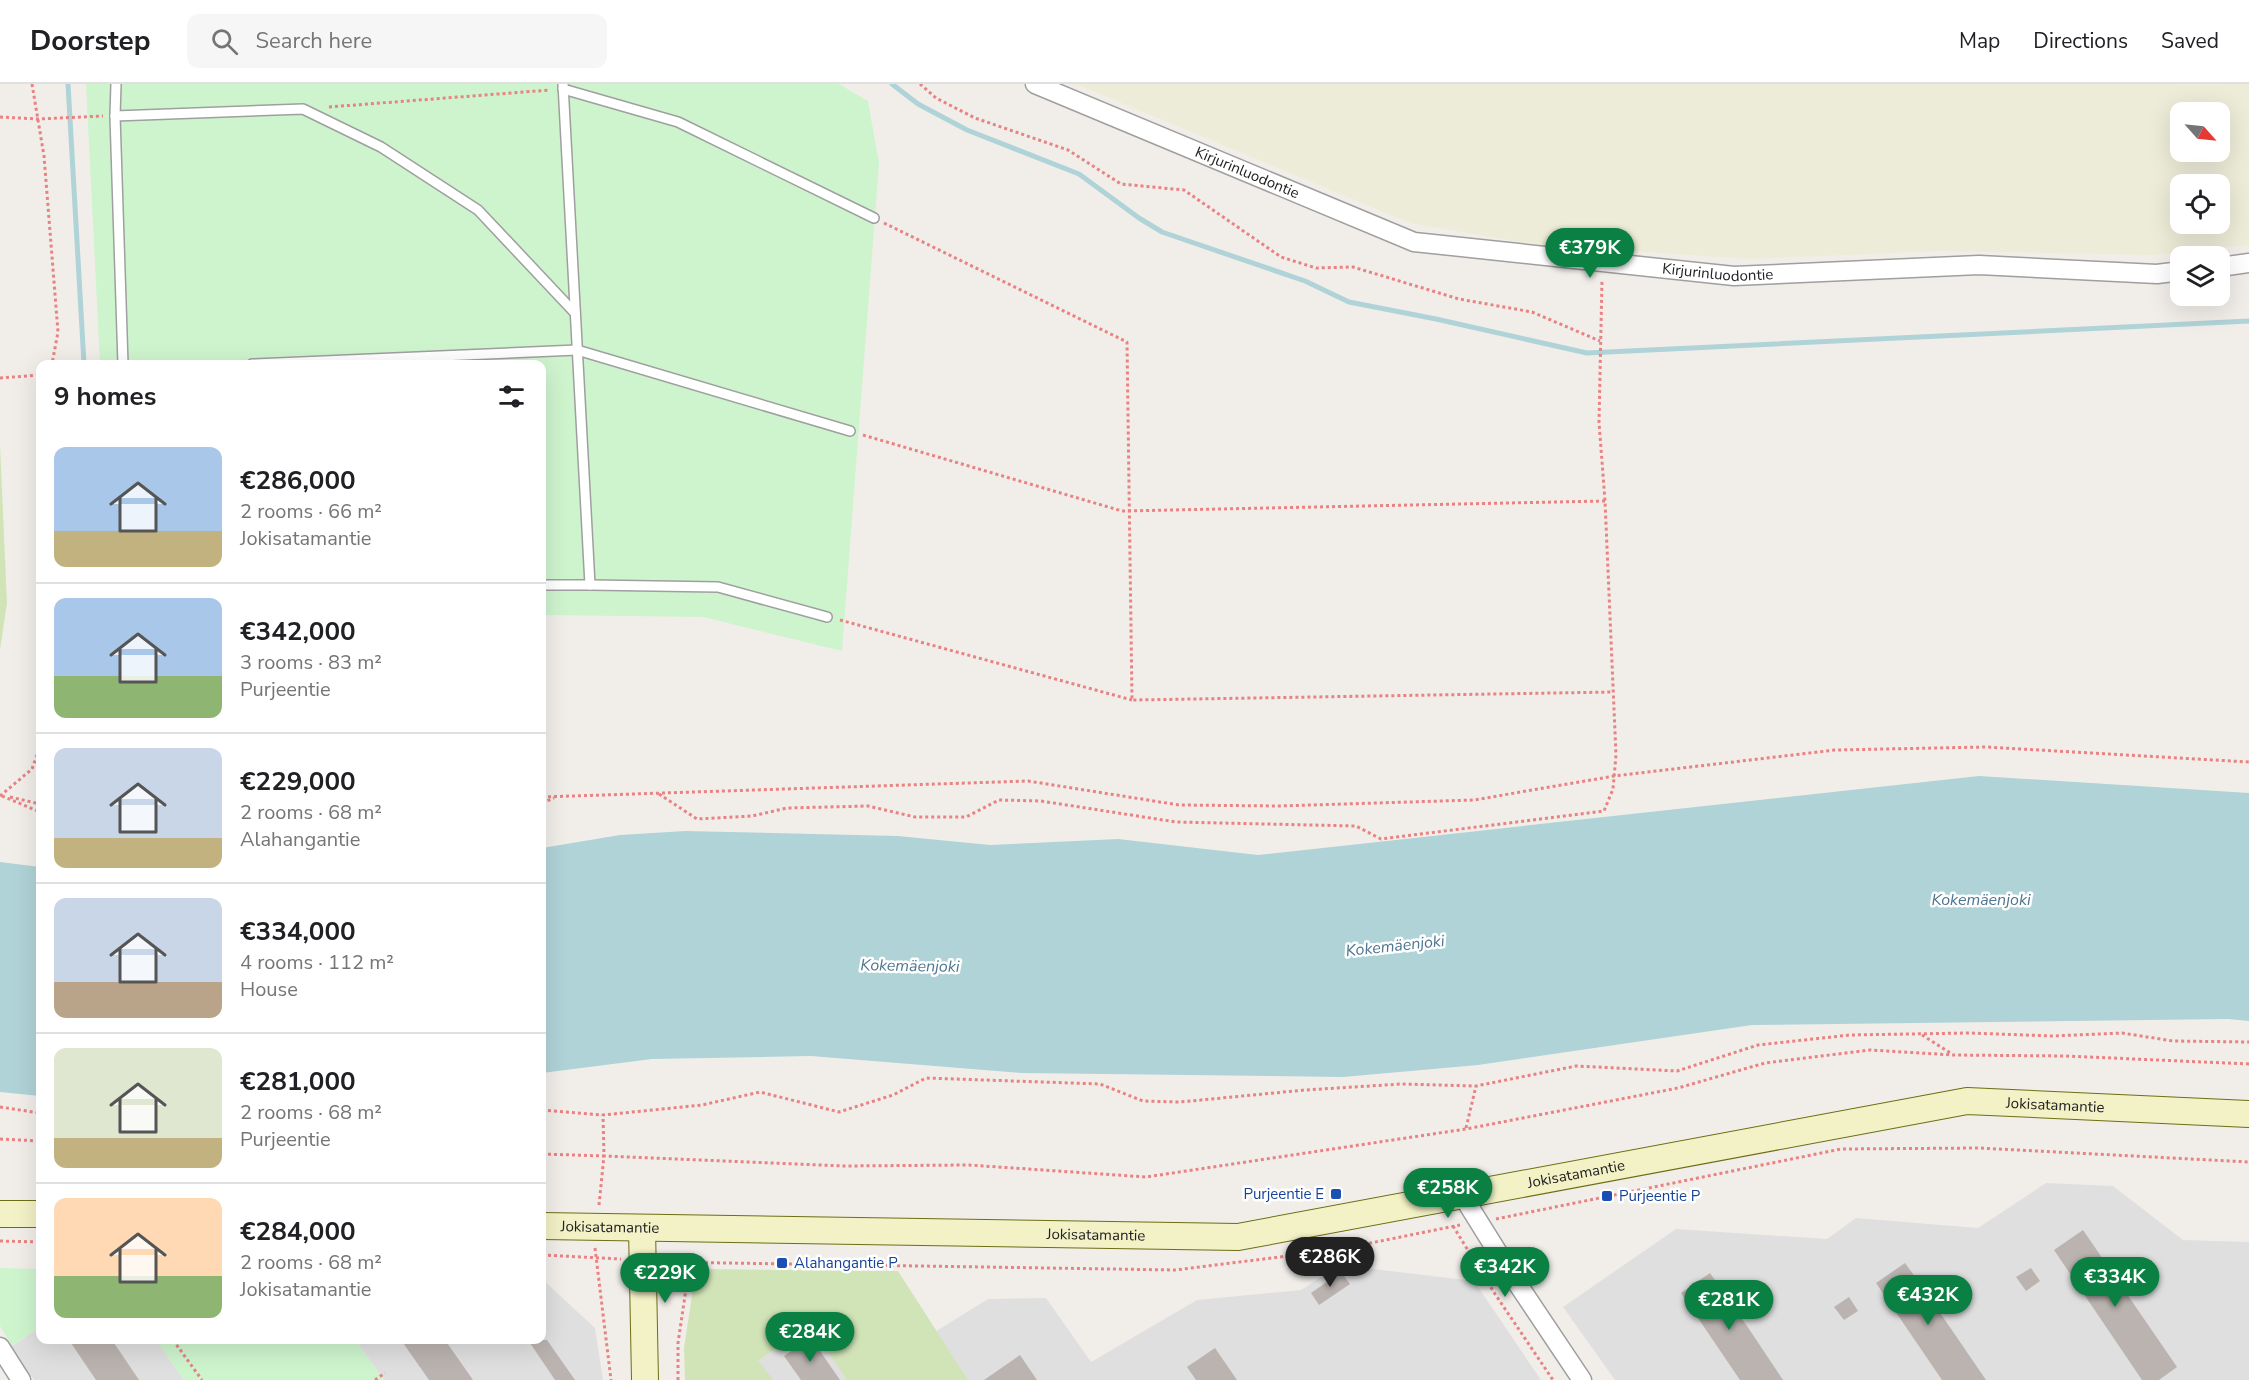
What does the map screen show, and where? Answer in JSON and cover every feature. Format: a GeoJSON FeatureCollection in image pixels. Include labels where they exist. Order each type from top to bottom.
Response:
{"type":"FeatureCollection","features":[{"type":"Feature","properties":{"kind":"street","name":"Kirjurinluodontie"},"geometry":{"type":"LineString","coordinates":[[1035,84],[1414,242],[1734,276],[1979,265],[2157,274],[2170,272]]}},
{"type":"Feature","properties":{"kind":"street"},"geometry":{"type":"LineString","coordinates":[[2230,266],[2249,263]]}},
{"type":"Feature","properties":{"kind":"street","name":"Jokisatamantie"},"geometry":{"type":"LineString","coordinates":[[546,1226],[1238,1237],[1967,1101],[2249,1114]]}},
{"type":"Feature","properties":{"kind":"street"},"geometry":{"type":"LineString","coordinates":[[1462,1195],[1582,1380]]}},
{"type":"Feature","properties":{"kind":"street"},"geometry":{"type":"LineString","coordinates":[[0,1214],[36,1214]]}},
{"type":"Feature","properties":{"kind":"street"},"geometry":{"type":"LineString","coordinates":[[642,1228],[645,1380]]}},
{"type":"Feature","properties":{"kind":"street"},"geometry":{"type":"LineString","coordinates":[[0,1347],[21,1380]]}},
{"type":"Feature","properties":{"kind":"lane"},"geometry":{"type":"LineString","coordinates":[[116,84],[123,360]]}},
{"type":"Feature","properties":{"kind":"lane"},"geometry":{"type":"LineString","coordinates":[[590,585],[563,86],[678,122],[874,218]]}},
{"type":"Feature","properties":{"kind":"lane"},"geometry":{"type":"LineString","coordinates":[[115,116],[303,109],[381,147],[477,210],[575,313]]}},
{"type":"Feature","properties":{"kind":"lane"},"geometry":{"type":"LineString","coordinates":[[345,360],[578,350],[850,431]]}},
{"type":"Feature","properties":{"kind":"lane"},"geometry":{"type":"LineString","coordinates":[[546,585],[718,587],[826,617]]}},
{"type":"Feature","properties":{"kind":"path"},"geometry":{"type":"LineString","coordinates":[[32,84],[44,156],[58,332],[53,360]]}},
{"type":"Feature","properties":{"kind":"path"},"geometry":{"type":"LineString","coordinates":[[920,84],[936,98],[975,118],[1068,150],[1121,184],[1184,190],[1281,257],[1316,267],[1353,267],[1459,299],[1532,312],[1600,341]]}},
{"type":"Feature","properties":{"kind":"path"},"geometry":{"type":"LineString","coordinates":[[303,109],[563,86]]}},
{"type":"Feature","properties":{"kind":"path"},"geometry":{"type":"LineString","coordinates":[[0,117],[38,119],[115,116]]}},
{"type":"Feature","properties":{"kind":"path"},"geometry":{"type":"LineString","coordinates":[[874,218],[1127,342],[1132,700]]}},
{"type":"Feature","properties":{"kind":"path"},"geometry":{"type":"LineString","coordinates":[[658,793],[697,819],[752,816],[787,808],[868,806],[915,816],[966,817],[999,800],[1041,801],[1176,822],[1356,826],[1382,839],[1604,811],[1613,789],[1616,755],[1605,501],[1599,422],[1602,262]]}},
{"type":"Feature","properties":{"kind":"path"},"geometry":{"type":"LineString","coordinates":[[0,378],[36,375]]}},
{"type":"Feature","properties":{"kind":"path"},"geometry":{"type":"LineString","coordinates":[[850,431],[1122,512],[1605,501]]}},
{"type":"Feature","properties":{"kind":"path"},"geometry":{"type":"LineString","coordinates":[[826,617],[1132,700],[1613,692]]}},
{"type":"Feature","properties":{"kind":"path"},"geometry":{"type":"LineString","coordinates":[[546,797],[1028,781],[1179,805],[1279,806],[1474,800],[1614,776],[1847,750],[1986,747],[2249,762]]}},
{"type":"Feature","properties":{"kind":"path"},"geometry":{"type":"LineString","coordinates":[[1,796],[32,769],[36,758]]}},
{"type":"Feature","properties":{"kind":"path"},"geometry":{"type":"LineString","coordinates":[[1,796],[36,803]]}},
{"type":"Feature","properties":{"kind":"path"},"geometry":{"type":"LineString","coordinates":[[1,796],[36,810]]}},
{"type":"Feature","properties":{"kind":"path"},"geometry":{"type":"LineString","coordinates":[[546,801],[558,796]]}},
{"type":"Feature","properties":{"kind":"path"},"geometry":{"type":"LineString","coordinates":[[546,1110],[603,1115],[702,1105],[760,1092],[839,1112],[893,1095],[926,1078],[1100,1084],[1143,1101],[1180,1102],[1401,1084],[1476,1086],[1576,1066],[1677,1071],[1758,1045],[1850,1035],[1969,1033],[2053,1036],[2122,1033],[2173,1041],[2249,1042]]}},
{"type":"Feature","properties":{"kind":"path"},"geometry":{"type":"LineString","coordinates":[[1921,1034],[1953,1055]]}},
{"type":"Feature","properties":{"kind":"path"},"geometry":{"type":"LineString","coordinates":[[546,1154],[845,1166],[969,1165],[1146,1177],[1466,1129],[1678,1088],[1765,1063],[1870,1050],[1953,1055],[2066,1056],[2249,1064]]}},
{"type":"Feature","properties":{"kind":"path"},"geometry":{"type":"LineString","coordinates":[[1466,1129],[1476,1086]]}},
{"type":"Feature","properties":{"kind":"path"},"geometry":{"type":"LineString","coordinates":[[0,1107],[36,1112]]}},
{"type":"Feature","properties":{"kind":"path"},"geometry":{"type":"LineString","coordinates":[[597,1227],[604,1156],[603,1115]]}},
{"type":"Feature","properties":{"kind":"path"},"geometry":{"type":"LineString","coordinates":[[0,1139],[36,1141]]}},
{"type":"Feature","properties":{"kind":"path"},"geometry":{"type":"LineString","coordinates":[[1453,1226],[1495,1294],[1553,1380]]}},
{"type":"Feature","properties":{"kind":"path"},"geometry":{"type":"LineString","coordinates":[[0,1241],[36,1242]]}},
{"type":"Feature","properties":{"kind":"path"},"geometry":{"type":"LineString","coordinates":[[595,1257],[610,1380]]}},
{"type":"Feature","properties":{"kind":"path"},"geometry":{"type":"LineString","coordinates":[[678,1380],[678,1343],[690,1262]]}},
{"type":"Feature","properties":{"kind":"path"},"geometry":{"type":"LineString","coordinates":[[176,1344],[202,1380]]}},
{"type":"Feature","properties":{"kind":"path"},"geometry":{"type":"LineString","coordinates":[[375,1380],[384,1373]]}},
{"type":"Feature","properties":{"kind":"shaded area"},"geometry":{"type":"Polygon","coordinates":[[[2046,1183],[2113,1186],[2183,1240],[2249,1242],[2249,1380],[1615,1380],[1563,1307],[1676,1229],[1827,1239],[1856,1218],[1978,1228],[2046,1183]]]}},
{"type":"Feature","properties":{"kind":"shaded area"},"geometry":{"type":"Polygon","coordinates":[[[1340,1265],[1474,1281],[1541,1380],[726,1380],[773,1288],[891,1359],[988,1299],[1046,1298],[1091,1362],[1197,1300],[1301,1290],[1340,1265]]]}},
{"type":"Feature","properties":{"kind":"shaded area"},"geometry":{"type":"Polygon","coordinates":[[[546,1283],[595,1328],[603,1380],[384,1380],[358,1344],[546,1344],[546,1283]]]}},
{"type":"Feature","properties":{"kind":"shaded area"},"geometry":{"type":"Polygon","coordinates":[[[36,1330],[36,1344],[159,1344],[184,1380],[34,1380],[12,1346],[36,1330]]]}},
{"type":"Feature","properties":{"kind":"green space"},"geometry":{"type":"Polygon","coordinates":[[[86,84],[839,84],[868,101],[879,163],[842,651],[703,617],[546,615],[546,360],[100,360],[86,84]]]}},
{"type":"Feature","properties":{"kind":"green space"},"geometry":{"type":"Polygon","coordinates":[[[1076,84],[2249,84],[2249,245],[2170,246],[2170,253],[2151,255],[1943,251],[1750,259],[1537,245],[1410,223],[1076,84]]]}},
{"type":"Feature","properties":{"kind":"green space"},"geometry":{"type":"Polygon","coordinates":[[[0,444],[7,603],[0,650],[0,444]]]}},
{"type":"Feature","properties":{"kind":"green space"},"geometry":{"type":"Polygon","coordinates":[[[0,1268],[36,1269],[36,1330],[12,1346],[0,1326],[0,1268]]]}},
{"type":"Feature","properties":{"kind":"green space"},"geometry":{"type":"Polygon","coordinates":[[[696,1269],[898,1271],[968,1380],[847,1380],[814,1331],[785,1351],[780,1346],[758,1360],[773,1380],[685,1380],[684,1348],[696,1269]]]}},
{"type":"Feature","properties":{"kind":"green space"},"geometry":{"type":"Polygon","coordinates":[[[159,1344],[358,1344],[384,1380],[184,1380],[159,1344]]]}},
{"type":"Feature","properties":{"kind":"water","name":"Kokemäenjoki"},"geometry":{"type":"Polygon","coordinates":[[[1979,776],[2249,793],[2249,1021],[2228,1019],[1752,1025],[1478,1065],[1343,1077],[1021,1073],[811,1056],[652,1059],[546,1072],[546,847],[620,835],[685,831],[898,836],[990,845],[1118,839],[1258,855],[1979,776]]]}},
{"type":"Feature","properties":{"kind":"water"},"geometry":{"type":"Polygon","coordinates":[[[0,862],[36,866],[36,1096],[0,1092],[0,862]]]}},
{"type":"Feature","properties":{"kind":"building"},"geometry":{"type":"Polygon","coordinates":[[[2083,1230],[2177,1367],[2159,1380],[2142,1380],[2054,1250],[2083,1230]]]}},
{"type":"Feature","properties":{"kind":"building"},"geometry":{"type":"Polygon","coordinates":[[[1905,1263],[1986,1380],[1942,1380],[1876,1283],[1905,1263]]]}},
{"type":"Feature","properties":{"kind":"building"},"geometry":{"type":"Polygon","coordinates":[[[2031,1268],[2040,1281],[2026,1291],[2016,1277],[2031,1268]]]}},
{"type":"Feature","properties":{"kind":"building"},"geometry":{"type":"Polygon","coordinates":[[[1341,1272],[1350,1284],[1319,1305],[1311,1293],[1341,1272]]]}},
{"type":"Feature","properties":{"kind":"building"},"geometry":{"type":"Polygon","coordinates":[[[1710,1273],[1783,1380],[1740,1380],[1681,1293],[1710,1273]]]}},
{"type":"Feature","properties":{"kind":"building"},"geometry":{"type":"Polygon","coordinates":[[[1849,1297],[1858,1311],[1844,1320],[1834,1307],[1849,1297]]]}},
{"type":"Feature","properties":{"kind":"building"},"geometry":{"type":"Polygon","coordinates":[[[811,1338],[840,1380],[801,1380],[784,1356],[811,1338]]]}},
{"type":"Feature","properties":{"kind":"building"},"geometry":{"type":"Polygon","coordinates":[[[547,1340],[575,1380],[555,1380],[531,1344],[546,1344],[547,1340]]]}},
{"type":"Feature","properties":{"kind":"building"},"geometry":{"type":"Polygon","coordinates":[[[72,1344],[115,1344],[139,1380],[96,1380],[72,1344]]]}},
{"type":"Feature","properties":{"kind":"building"},"geometry":{"type":"Polygon","coordinates":[[[404,1344],[448,1344],[473,1380],[429,1380],[404,1344]]]}},
{"type":"Feature","properties":{"kind":"building"},"geometry":{"type":"Polygon","coordinates":[[[1215,1348],[1237,1380],[1196,1380],[1187,1367],[1215,1348]]]}},
{"type":"Feature","properties":{"kind":"building"},"geometry":{"type":"Polygon","coordinates":[[[1020,1355],[1037,1380],[984,1380],[1020,1355]]]}},
{"type":"Feature","properties":{"kind":"waterway"},"geometry":{"type":"LineString","coordinates":[[68,84],[84,360]]}},
{"type":"Feature","properties":{"kind":"waterway"},"geometry":{"type":"LineString","coordinates":[[892,84],[918,104],[967,130],[1079,174],[1162,232],[1305,281],[1349,302],[1587,353],[2249,321]]}},
{"type":"Feature","properties":{"kind":"place","name":"Purjeentie E"},"geometry":{"type":"Point","coordinates":[1336,1194]}},
{"type":"Feature","properties":{"kind":"place","name":"Purjeentie P"},"geometry":{"type":"Point","coordinates":[1607,1196]}},
{"type":"Feature","properties":{"kind":"place","name":"Alahangantie P"},"geometry":{"type":"Point","coordinates":[782,1263]}}]}
